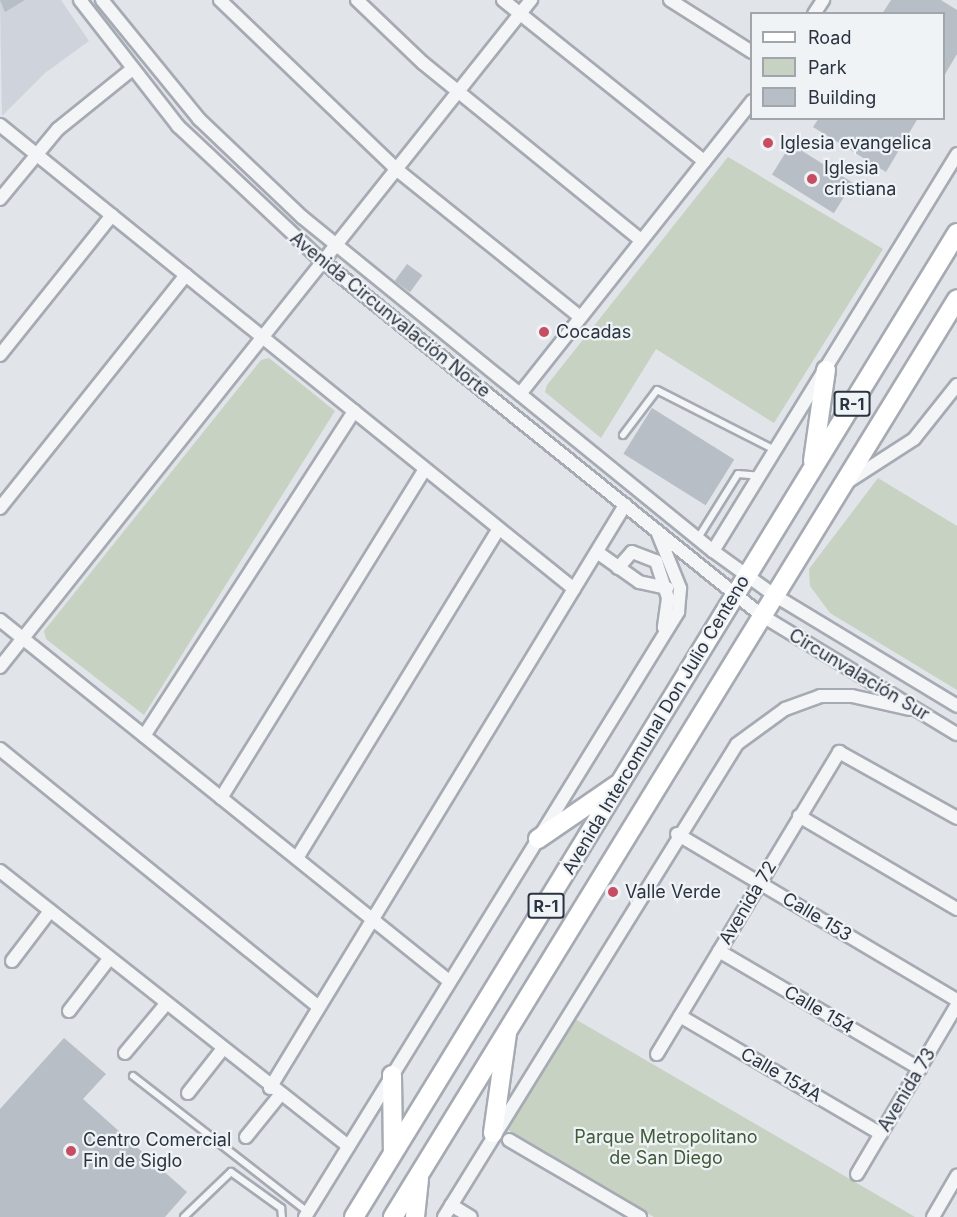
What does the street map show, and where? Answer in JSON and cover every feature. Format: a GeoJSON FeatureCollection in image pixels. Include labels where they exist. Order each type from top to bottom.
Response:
{"type":"FeatureCollection","features":[{"type":"Feature","properties":{"kind":"main road","name":"Avenida Intercomunal Don Julio Centeno"},"geometry":{"type":"LineString","coordinates":[[354,1217],[957,233]]}},
{"type":"Feature","properties":{"kind":"main road","name":"Avenida Intercomunal Don Julio Centeno"},"geometry":{"type":"LineString","coordinates":[[393,1217],[508,1024],[957,299]]}},
{"type":"Feature","properties":{"kind":"main road"},"geometry":{"type":"LineString","coordinates":[[812,470],[826,370]]}},
{"type":"Feature","properties":{"kind":"main road"},"geometry":{"type":"LineString","coordinates":[[538,839],[623,780]]}},
{"type":"Feature","properties":{"kind":"main road"},"geometry":{"type":"LineString","coordinates":[[501,1136],[508,1024]]}},
{"type":"Feature","properties":{"kind":"main road"},"geometry":{"type":"LineString","coordinates":[[392,1076],[393,1153]]}},
{"type":"Feature","properties":{"kind":"main road"},"geometry":{"type":"LineString","coordinates":[[415,1217],[420,1172]]}},
{"type":"Feature","properties":{"kind":"street","name":"Avenida Circunvalación Norte"},"geometry":{"type":"LineString","coordinates":[[80,0],[130,71],[217,166],[322,261],[735,594]]}},
{"type":"Feature","properties":{"kind":"street","name":"Avenida Circunvalación Norte"},"geometry":{"type":"LineString","coordinates":[[102,0],[200,119],[335,244],[698,538],[747,574]]}},
{"type":"Feature","properties":{"kind":"street"},"geometry":{"type":"LineString","coordinates":[[220,0],[396,169],[580,316]]}},
{"type":"Feature","properties":{"kind":"street"},"geometry":{"type":"LineString","coordinates":[[357,0],[458,92],[641,240]]}},
{"type":"Feature","properties":{"kind":"street"},"geometry":{"type":"LineString","coordinates":[[503,0],[704,161]]}},
{"type":"Feature","properties":{"kind":"street"},"geometry":{"type":"LineString","coordinates":[[0,667],[531,0]]}},
{"type":"Feature","properties":{"kind":"street"},"geometry":{"type":"LineString","coordinates":[[670,0],[750,51]]}},
{"type":"Feature","properties":{"kind":"street"},"geometry":{"type":"LineString","coordinates":[[0,199],[58,129],[130,71]]}},
{"type":"Feature","properties":{"kind":"street"},"geometry":{"type":"LineString","coordinates":[[520,394],[750,104]]}},
{"type":"Feature","properties":{"kind":"street"},"geometry":{"type":"LineString","coordinates":[[0,125],[574,589]]}},
{"type":"Feature","properties":{"kind":"street"},"geometry":{"type":"LineString","coordinates":[[713,550],[957,154]]}},
{"type":"Feature","properties":{"kind":"street"},"geometry":{"type":"LineString","coordinates":[[0,355],[112,215]]}},
{"type":"Feature","properties":{"kind":"street"},"geometry":{"type":"LineString","coordinates":[[0,508],[186,275]]}},
{"type":"Feature","properties":{"kind":"street"},"geometry":{"type":"LineString","coordinates":[[840,486],[914,439],[957,385]]}},
{"type":"Feature","properties":{"kind":"street"},"geometry":{"type":"LineString","coordinates":[[144,736],[354,411]]}},
{"type":"Feature","properties":{"kind":"street"},"geometry":{"type":"LineString","coordinates":[[221,798],[425,469]]}},
{"type":"Feature","properties":{"kind":"street"},"geometry":{"type":"LineString","coordinates":[[246,1137],[275,1092],[319,1007],[625,506]]}},
{"type":"Feature","properties":{"kind":"street"},"geometry":{"type":"LineString","coordinates":[[297,858],[499,529]]}},
{"type":"Feature","properties":{"kind":"street"},"geometry":{"type":"LineString","coordinates":[[643,552],[657,533]]}},
{"type":"Feature","properties":{"kind":"street"},"geometry":{"type":"LineString","coordinates":[[306,1214],[661,638],[681,600],[657,533]]}},
{"type":"Feature","properties":{"kind":"street"},"geometry":{"type":"LineString","coordinates":[[597,552],[639,582],[667,588]]}},
{"type":"Feature","properties":{"kind":"street"},"geometry":{"type":"LineString","coordinates":[[618,568],[632,552],[643,552],[656,561],[667,588],[661,638]]}},
{"type":"Feature","properties":{"kind":"street","name":"Circunvalación Sur"},"geometry":{"type":"LineString","coordinates":[[747,574],[774,595],[957,706]]}},
{"type":"Feature","properties":{"kind":"street","name":"Circunvalación Sur"},"geometry":{"type":"LineString","coordinates":[[735,594],[761,615],[957,734]]}},
{"type":"Feature","properties":{"kind":"street"},"geometry":{"type":"LineString","coordinates":[[0,620],[449,981]]}},
{"type":"Feature","properties":{"kind":"street"},"geometry":{"type":"LineString","coordinates":[[444,1217],[501,1136],[677,834],[737,744],[785,709],[820,696],[852,696],[920,711]]}},
{"type":"Feature","properties":{"kind":"street"},"geometry":{"type":"LineString","coordinates":[[0,749],[319,1007]]}},
{"type":"Feature","properties":{"kind":"street","name":"Avenida 72"},"geometry":{"type":"LineString","coordinates":[[657,1054],[839,752],[957,818]]}},
{"type":"Feature","properties":{"kind":"street"},"geometry":{"type":"LineString","coordinates":[[799,816],[957,909]]}},
{"type":"Feature","properties":{"kind":"street","name":"Calle 153"},"geometry":{"type":"LineString","coordinates":[[677,834],[957,1000]]}},
{"type":"Feature","properties":{"kind":"street"},"geometry":{"type":"LineString","coordinates":[[0,871],[275,1092],[348,1146]]}},
{"type":"Feature","properties":{"kind":"street"},"geometry":{"type":"LineString","coordinates":[[12,961],[50,911]]}},
{"type":"Feature","properties":{"kind":"street","name":"Calle 154"},"geometry":{"type":"LineString","coordinates":[[719,951],[920,1069]]}},
{"type":"Feature","properties":{"kind":"street"},"geometry":{"type":"LineString","coordinates":[[69,1011],[109,959]]}},
{"type":"Feature","properties":{"kind":"street"},"geometry":{"type":"LineString","coordinates":[[125,1053],[166,1004]]}},
{"type":"Feature","properties":{"kind":"street","name":"Avenida 73"},"geometry":{"type":"LineString","coordinates":[[857,1174],[957,1005]]}},
{"type":"Feature","properties":{"kind":"street","name":"Calle 154A"},"geometry":{"type":"LineString","coordinates":[[680,1016],[881,1134]]}},
{"type":"Feature","properties":{"kind":"street"},"geometry":{"type":"LineString","coordinates":[[188,1093],[222,1050]]}},
{"type":"Feature","properties":{"kind":"street"},"geometry":{"type":"LineString","coordinates":[[501,1136],[640,1217]]}},
{"type":"Feature","properties":{"kind":"street"},"geometry":{"type":"LineString","coordinates":[[933,1217],[957,1176]]}},
{"type":"Feature","properties":{"kind":"street"},"geometry":{"type":"LineString","coordinates":[[451,1205],[471,1217]]}},
{"type":"Feature","properties":{"kind":"lane"},"geometry":{"type":"LineString","coordinates":[[623,435],[657,390],[776,451]]}},
{"type":"Feature","properties":{"kind":"lane"},"geometry":{"type":"LineString","coordinates":[[698,538],[738,474],[760,476]]}},
{"type":"Feature","properties":{"kind":"lane"},"geometry":{"type":"LineString","coordinates":[[133,1076],[306,1214]]}},
{"type":"Feature","properties":{"kind":"lane"},"geometry":{"type":"LineString","coordinates":[[184,1217],[231,1172],[281,1208],[282,1217]]}},
{"type":"Feature","properties":{"kind":"shaded area"},"geometry":{"type":"Polygon","coordinates":[[[0,0],[61,0],[89,41],[45,73],[2,116],[0,0]]]}},
{"type":"Feature","properties":{"kind":"green space"},"geometry":{"type":"Polygon","coordinates":[[[728,157],[883,249],[774,423],[656,349],[601,438],[545,392],[547,385],[728,157]]]}},
{"type":"Feature","properties":{"kind":"green space"},"geometry":{"type":"Polygon","coordinates":[[[269,358],[335,411],[144,715],[46,639],[44,631],[261,360],[269,358]]]}},
{"type":"Feature","properties":{"kind":"green space"},"geometry":{"type":"Polygon","coordinates":[[[878,478],[957,526],[957,690],[830,613],[810,586],[809,569],[878,478]]]}},
{"type":"Feature","properties":{"kind":"green space","name":"Parque Metropolitano de San Diego"},"geometry":{"type":"Polygon","coordinates":[[[570,1016],[915,1217],[654,1217],[503,1127],[570,1016]]]}},
{"type":"Feature","properties":{"kind":"building"},"geometry":{"type":"Polygon","coordinates":[[[0,0],[25,0],[5,12],[0,0]]]}},
{"type":"Feature","properties":{"kind":"building"},"geometry":{"type":"Polygon","coordinates":[[[891,0],[941,0],[957,10],[957,54],[945,74],[945,12],[883,12],[891,0]]]}},
{"type":"Feature","properties":{"kind":"building"},"geometry":{"type":"Polygon","coordinates":[[[818,120],[917,120],[886,172],[813,127],[818,120]]]}},
{"type":"Feature","properties":{"kind":"building","name":"Iglesia cristiana"},"geometry":{"type":"Polygon","coordinates":[[[791,144],[853,183],[834,213],[772,175],[791,144]]]}},
{"type":"Feature","properties":{"kind":"building"},"geometry":{"type":"Polygon","coordinates":[[[407,264],[422,275],[410,292],[395,281],[407,264]]]}},
{"type":"Feature","properties":{"kind":"building"},"geometry":{"type":"Polygon","coordinates":[[[652,408],[734,459],[706,505],[623,454],[652,408]]]}},
{"type":"Feature","properties":{"kind":"building","name":"Centro Comercial Fin de Siglo"},"geometry":{"type":"Polygon","coordinates":[[[64,1038],[106,1074],[83,1099],[187,1192],[165,1217],[0,1217],[0,1109],[64,1038]]]}},
{"type":"Feature","properties":{"kind":"place","name":"Iglesia evangelica"},"geometry":{"type":"Point","coordinates":[768,143]}},
{"type":"Feature","properties":{"kind":"place","name":"Iglesia cristiana"},"geometry":{"type":"Point","coordinates":[812,179]}},
{"type":"Feature","properties":{"kind":"place","name":"Cocadas"},"geometry":{"type":"Point","coordinates":[544,332]}},
{"type":"Feature","properties":{"kind":"place","name":"Valle Verde"},"geometry":{"type":"Point","coordinates":[613,892]}},
{"type":"Feature","properties":{"kind":"place","name":"Centro Comercial Fin de Siglo"},"geometry":{"type":"Point","coordinates":[71,1151]}}]}
